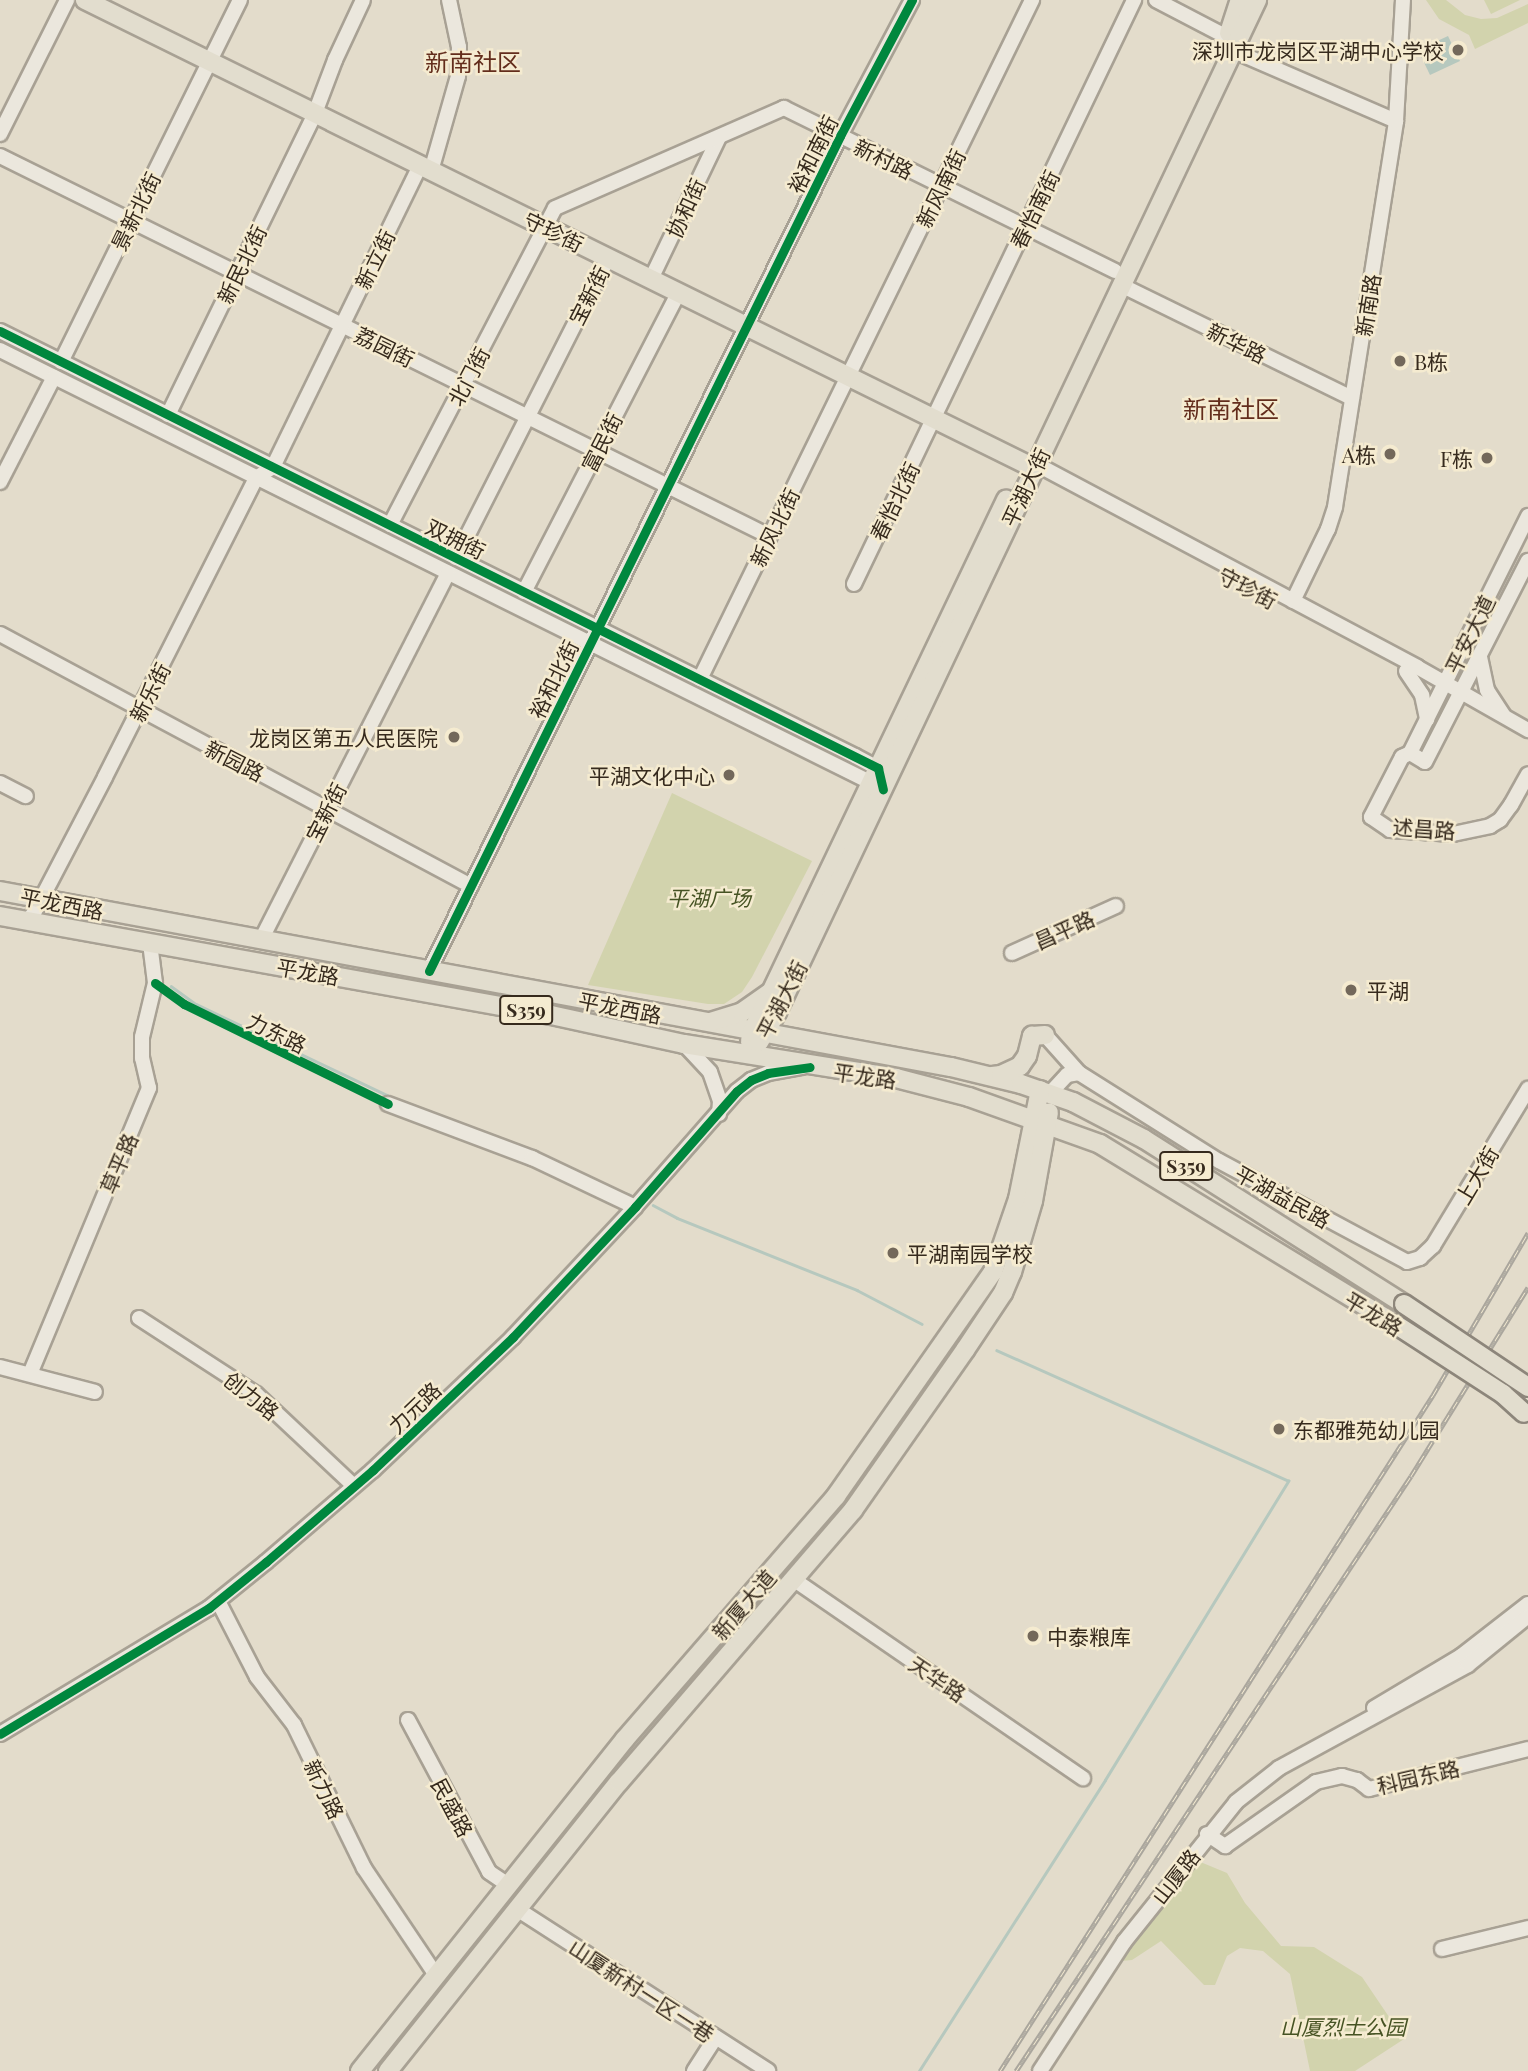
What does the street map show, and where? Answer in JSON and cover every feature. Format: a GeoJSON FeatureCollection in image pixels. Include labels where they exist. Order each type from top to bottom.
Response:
{"type":"FeatureCollection","features":[{"type":"Feature","properties":{"kind":"main road","name":"守珍街"},"geometry":{"type":"LineString","coordinates":[[85,0],[1031,467]]}},
{"type":"Feature","properties":{"kind":"main road","name":"平湖大街"},"geometry":{"type":"LineString","coordinates":[[1230,43],[1240,0]]}},
{"type":"Feature","properties":{"kind":"main road","name":"平湖大街"},"geometry":{"type":"LineString","coordinates":[[759,1033],[773,987],[1031,467],[1230,43],[1257,0]]}},
{"type":"Feature","properties":{"kind":"main road","name":"平湖大街"},"geometry":{"type":"LineString","coordinates":[[748,1056],[877,780]]}},
{"type":"Feature","properties":{"kind":"main road","name":"平龙西路"},"geometry":{"type":"LineString","coordinates":[[0,891],[951,1067]]}},
{"type":"Feature","properties":{"kind":"main road","name":"平龙路"},"geometry":{"type":"LineString","coordinates":[[0,916],[551,1015],[684,1045],[810,1067],[896,1078],[1042,1121],[1112,1151],[1395,1324],[1503,1394],[1526,1415]]}},
{"type":"Feature","properties":{"kind":"main road"},"geometry":{"type":"LineString","coordinates":[[700,1022],[715,1021],[742,1012],[773,987]]}},
{"type":"Feature","properties":{"kind":"main road"},"geometry":{"type":"LineString","coordinates":[[991,1076],[1001,1075],[1020,1066],[1038,1035]]}},
{"type":"Feature","properties":{"kind":"main road","name":"平龙路"},"geometry":{"type":"LineString","coordinates":[[951,1067],[1048,1092],[1107,1118],[1404,1304],[1528,1387]]}},
{"type":"Feature","properties":{"kind":"main road","name":"新厦大道"},"geometry":{"type":"LineString","coordinates":[[388,2071],[619,1782],[853,1510],[1003,1293],[1033,1201],[1048,1092]]}},
{"type":"Feature","properties":{"kind":"main road","name":"新厦大道"},"geometry":{"type":"LineString","coordinates":[[360,2071],[625,1739],[835,1496],[993,1272],[1042,1121]]}},
{"type":"Feature","properties":{"kind":"street"},"geometry":{"type":"LineString","coordinates":[[0,134],[67,0]]}},
{"type":"Feature","properties":{"kind":"street","name":"景新北街"},"geometry":{"type":"LineString","coordinates":[[61,362],[240,0]]}},
{"type":"Feature","properties":{"kind":"street","name":"新民北街"},"geometry":{"type":"LineString","coordinates":[[168,415],[315,113],[363,0]]}},
{"type":"Feature","properties":{"kind":"street","name":"新立街"},"geometry":{"type":"LineString","coordinates":[[273,467],[342,325],[425,168],[458,76],[459,47],[449,0]]}},
{"type":"Feature","properties":{"kind":"street","name":"裕和南街"},"geometry":{"type":"LineString","coordinates":[[747,326],[840,136],[912,0]]}},
{"type":"Feature","properties":{"kind":"street","name":"新风南街"},"geometry":{"type":"LineString","coordinates":[[848,376],[1032,0]]}},
{"type":"Feature","properties":{"kind":"street","name":"春怡南街"},"geometry":{"type":"LineString","coordinates":[[933,418],[1134,0]]}},
{"type":"Feature","properties":{"kind":"street"},"geometry":{"type":"LineString","coordinates":[[1156,0],[1230,43],[1396,121]]}},
{"type":"Feature","properties":{"kind":"street","name":"新南路"},"geometry":{"type":"LineString","coordinates":[[1293,601],[1328,529],[1352,398],[1396,121],[1403,0]]}},
{"type":"Feature","properties":{"kind":"street","name":"新村路"},"geometry":{"type":"LineString","coordinates":[[545,227],[555,208],[784,108],[1025,227],[1118,278]]}},
{"type":"Feature","properties":{"kind":"street","name":"协和街"},"geometry":{"type":"LineString","coordinates":[[651,279],[719,137]]}},
{"type":"Feature","properties":{"kind":"street","name":"荔园街"},"geometry":{"type":"LineString","coordinates":[[0,156],[769,536]]}},
{"type":"Feature","properties":{"kind":"street","name":"北门街"},"geometry":{"type":"LineString","coordinates":[[390,525],[545,227]]}},
{"type":"Feature","properties":{"kind":"street","name":"宝新街"},"geometry":{"type":"LineString","coordinates":[[456,558],[608,258]]}},
{"type":"Feature","properties":{"kind":"street","name":"新华路"},"geometry":{"type":"LineString","coordinates":[[1118,278],[1352,398]]}},
{"type":"Feature","properties":{"kind":"street","name":"富民街"},"geometry":{"type":"LineString","coordinates":[[524,592],[678,293]]}},
{"type":"Feature","properties":{"kind":"street","name":"裕和北街"},"geometry":{"type":"LineString","coordinates":[[429,971],[747,326]]}},
{"type":"Feature","properties":{"kind":"street","name":"双拥街"},"geometry":{"type":"LineString","coordinates":[[0,331],[700,679],[877,780]]}},
{"type":"Feature","properties":{"kind":"street","name":"双拥街"},"geometry":{"type":"LineString","coordinates":[[0,350],[590,643],[877,780]]}},
{"type":"Feature","properties":{"kind":"street","name":"新风北街"},"geometry":{"type":"LineString","coordinates":[[700,679],[848,376]]}},
{"type":"Feature","properties":{"kind":"street"},"geometry":{"type":"LineString","coordinates":[[0,482],[54,377]]}},
{"type":"Feature","properties":{"kind":"street","name":"春怡北街"},"geometry":{"type":"LineString","coordinates":[[854,583],[933,418]]}},
{"type":"Feature","properties":{"kind":"street"},"geometry":{"type":"LineString","coordinates":[[256,478],[273,467]]}},
{"type":"Feature","properties":{"kind":"street","name":"守珍街"},"geometry":{"type":"LineString","coordinates":[[1031,467],[1293,601],[1412,669]]}},
{"type":"Feature","properties":{"kind":"street","name":"守珍街"},"geometry":{"type":"LineString","coordinates":[[1031,467],[1528,730]]}},
{"type":"Feature","properties":{"kind":"street","name":"新乐街"},"geometry":{"type":"LineString","coordinates":[[27,920],[42,899],[256,478]]}},
{"type":"Feature","properties":{"kind":"street","name":"平安大道"},"geometry":{"type":"LineString","coordinates":[[1365,821],[1402,757],[1410,753],[1528,516]]}},
{"type":"Feature","properties":{"kind":"street","name":"平安大道"},"geometry":{"type":"LineString","coordinates":[[1410,753],[1425,762],[1528,561]]}},
{"type":"Feature","properties":{"kind":"street","name":"宝新街"},"geometry":{"type":"LineString","coordinates":[[261,940],[448,573]]}},
{"type":"Feature","properties":{"kind":"street","name":"新园路"},"geometry":{"type":"LineString","coordinates":[[0,634],[139,711],[327,807],[471,886]]}},
{"type":"Feature","properties":{"kind":"street"},"geometry":{"type":"LineString","coordinates":[[1427,719],[1422,695],[1412,669],[1439,665],[1461,650]]}},
{"type":"Feature","properties":{"kind":"street"},"geometry":{"type":"LineString","coordinates":[[1480,654],[1479,666],[1487,690],[1506,719]]}},
{"type":"Feature","properties":{"kind":"street","name":"述昌路"},"geometry":{"type":"LineString","coordinates":[[1365,821],[1390,830],[1453,834],[1490,826],[1500,820],[1511,805],[1528,774]]}},
{"type":"Feature","properties":{"kind":"street"},"geometry":{"type":"LineString","coordinates":[[0,783],[26,796]]}},
{"type":"Feature","properties":{"kind":"street","name":"昌平路"},"geometry":{"type":"LineString","coordinates":[[1012,953],[1116,906]]}},
{"type":"Feature","properties":{"kind":"street","name":"草平路"},"geometry":{"type":"LineString","coordinates":[[30,1374],[149,1088],[142,1058],[142,1037],[155,983],[150,943]]}},
{"type":"Feature","properties":{"kind":"street","name":"平湖益民路"},"geometry":{"type":"LineString","coordinates":[[1038,1035],[1079,1073],[1219,1161],[1401,1261],[1420,1258]]}},
{"type":"Feature","properties":{"kind":"street"},"geometry":{"type":"LineString","coordinates":[[684,1045],[710,1072],[720,1101],[719,1114]]}},
{"type":"Feature","properties":{"kind":"street","name":"力元路"},"geometry":{"type":"LineString","coordinates":[[0,1734],[218,1601],[354,1486],[513,1337],[635,1207],[737,1091],[751,1080],[784,1069],[810,1067]]}},
{"type":"Feature","properties":{"kind":"street"},"geometry":{"type":"LineString","coordinates":[[1048,1092],[1067,1075],[1079,1073]]}},
{"type":"Feature","properties":{"kind":"street","name":"上大街"},"geometry":{"type":"LineString","coordinates":[[1420,1258],[1433,1245],[1528,1088]]}},
{"type":"Feature","properties":{"kind":"street"},"geometry":{"type":"LineString","coordinates":[[388,1104],[532,1158],[635,1207]]}},
{"type":"Feature","properties":{"kind":"street","name":"创力路"},"geometry":{"type":"LineString","coordinates":[[139,1318],[256,1394],[354,1486]]}},
{"type":"Feature","properties":{"kind":"street"},"geometry":{"type":"LineString","coordinates":[[0,1367],[95,1392]]}},
{"type":"Feature","properties":{"kind":"street","name":"天华路"},"geometry":{"type":"LineString","coordinates":[[793,1579],[1083,1778]]}},
{"type":"Feature","properties":{"kind":"street","name":"新力路"},"geometry":{"type":"LineString","coordinates":[[218,1601],[257,1677],[294,1725],[364,1868],[436,1975]]}},
{"type":"Feature","properties":{"kind":"street","name":"山厦路"},"geometry":{"type":"LineString","coordinates":[[1354,1726],[1376,1707],[1475,1647],[1528,1604]]}},
{"type":"Feature","properties":{"kind":"street","name":"山厦路"},"geometry":{"type":"LineString","coordinates":[[1040,2071],[1119,1950],[1207,1834],[1236,1802],[1265,1778],[1354,1726],[1380,1715],[1460,1670],[1528,1616]]}},
{"type":"Feature","properties":{"kind":"street","name":"民盛路"},"geometry":{"type":"LineString","coordinates":[[408,1720],[489,1872],[508,1885]]}},
{"type":"Feature","properties":{"kind":"street","name":"科园东路"},"geometry":{"type":"LineString","coordinates":[[1207,1834],[1225,1846],[1317,1782],[1342,1776],[1357,1780],[1369,1789],[1528,1749]]}},
{"type":"Feature","properties":{"kind":"street","name":"山厦新村一区一巷"},"geometry":{"type":"LineString","coordinates":[[517,1909],[768,2071]]}},
{"type":"Feature","properties":{"kind":"street"},"geometry":{"type":"LineString","coordinates":[[1442,1949],[1528,1928]]}},
{"type":"Feature","properties":{"kind":"street"},"geometry":{"type":"LineString","coordinates":[[694,2071],[716,2038]]}},
{"type":"Feature","properties":{"kind":"green space"},"geometry":{"type":"Polygon","coordinates":[[[1426,0],[1446,0],[1465,15],[1481,19],[1497,18],[1528,4],[1528,23],[1475,49],[1469,35],[1439,19],[1426,0]]]}},
{"type":"Feature","properties":{"kind":"green space"},"geometry":{"type":"Polygon","coordinates":[[[1484,0],[1520,0],[1491,14],[1484,0]]]}},
{"type":"Feature","properties":{"kind":"green space","name":"平湖广场"},"geometry":{"type":"Polygon","coordinates":[[[672,793],[812,861],[752,977],[742,992],[724,1004],[708,1004],[588,985],[672,793]]]}},
{"type":"Feature","properties":{"kind":"green space","name":"山厦烈士公园"},"geometry":{"type":"Polygon","coordinates":[[[1198,1861],[1227,1873],[1245,1903],[1281,1946],[1314,1947],[1362,1977],[1404,2039],[1355,2071],[1310,2071],[1290,1974],[1263,1951],[1240,1948],[1227,1956],[1215,1985],[1204,1985],[1161,1941],[1132,1960],[1121,1961],[1125,1952],[1198,1861]]]}},
{"type":"Feature","properties":{"kind":"shaded area"},"geometry":{"type":"Polygon","coordinates":[[[1448,36],[1460,61],[1430,75],[1418,50],[1448,36]]]}},
{"type":"Feature","properties":{"kind":"waterway"},"geometry":{"type":"LineString","coordinates":[[171,986],[196,1004],[397,1100]]}},
{"type":"Feature","properties":{"kind":"waterway"},"geometry":{"type":"LineString","coordinates":[[610,1188],[630,1195]]}},
{"type":"Feature","properties":{"kind":"waterway"},"geometry":{"type":"LineString","coordinates":[[653,1205],[677,1218],[857,1290],[922,1324]]}},
{"type":"Feature","properties":{"kind":"waterway"},"geometry":{"type":"LineString","coordinates":[[919,2071],[1105,1780],[1288,1481],[997,1351]]}},
{"type":"Feature","properties":{"kind":"railway"},"geometry":{"type":"LineString","coordinates":[[1000,2071],[1433,1395],[1528,1233]]}},
{"type":"Feature","properties":{"kind":"railway"},"geometry":{"type":"LineString","coordinates":[[1016,2071],[1411,1476],[1528,1287]]}},
{"type":"Feature","properties":{"kind":"cycle path"},"geometry":{"type":"LineString","coordinates":[[429,971],[840,136],[912,0]]}},
{"type":"Feature","properties":{"kind":"cycle path"},"geometry":{"type":"LineString","coordinates":[[0,331],[878,768],[883,789]]}},
{"type":"Feature","properties":{"kind":"cycle path","name":"力东路"},"geometry":{"type":"LineString","coordinates":[[155,983],[184,1004],[388,1104]]}},
{"type":"Feature","properties":{"kind":"cycle path"},"geometry":{"type":"LineString","coordinates":[[0,1734],[209,1608],[266,1562],[373,1470],[513,1337],[635,1207],[737,1091],[751,1080],[768,1073],[810,1067]]}},
{"type":"Feature","properties":{"kind":"place","name":"深圳市龙岗区平湖中心学校"},"geometry":{"type":"Point","coordinates":[1458,50]}},
{"type":"Feature","properties":{"kind":"place","name":"B栋"},"geometry":{"type":"Point","coordinates":[1400,361]}},
{"type":"Feature","properties":{"kind":"place","name":"A栋"},"geometry":{"type":"Point","coordinates":[1390,454]}},
{"type":"Feature","properties":{"kind":"place","name":"F栋"},"geometry":{"type":"Point","coordinates":[1487,458]}},
{"type":"Feature","properties":{"kind":"place","name":"龙岗区第五人民医院"},"geometry":{"type":"Point","coordinates":[454,737]}},
{"type":"Feature","properties":{"kind":"place","name":"平湖文化中心"},"geometry":{"type":"Point","coordinates":[729,775]}},
{"type":"Feature","properties":{"kind":"place","name":"平湖"},"geometry":{"type":"Point","coordinates":[1351,990]}},
{"type":"Feature","properties":{"kind":"place","name":"平湖南园学校"},"geometry":{"type":"Point","coordinates":[893,1253]}},
{"type":"Feature","properties":{"kind":"place","name":"东都雅苑幼儿园"},"geometry":{"type":"Point","coordinates":[1279,1429]}},
{"type":"Feature","properties":{"kind":"place","name":"中泰粮库"},"geometry":{"type":"Point","coordinates":[1033,1636]}},
{"type":"Feature","properties":{"kind":"district","name":"新南社区"},"geometry":{"type":"Point","coordinates":[473,62]}},
{"type":"Feature","properties":{"kind":"district","name":"新南社区"},"geometry":{"type":"Point","coordinates":[1231,409]}}]}
